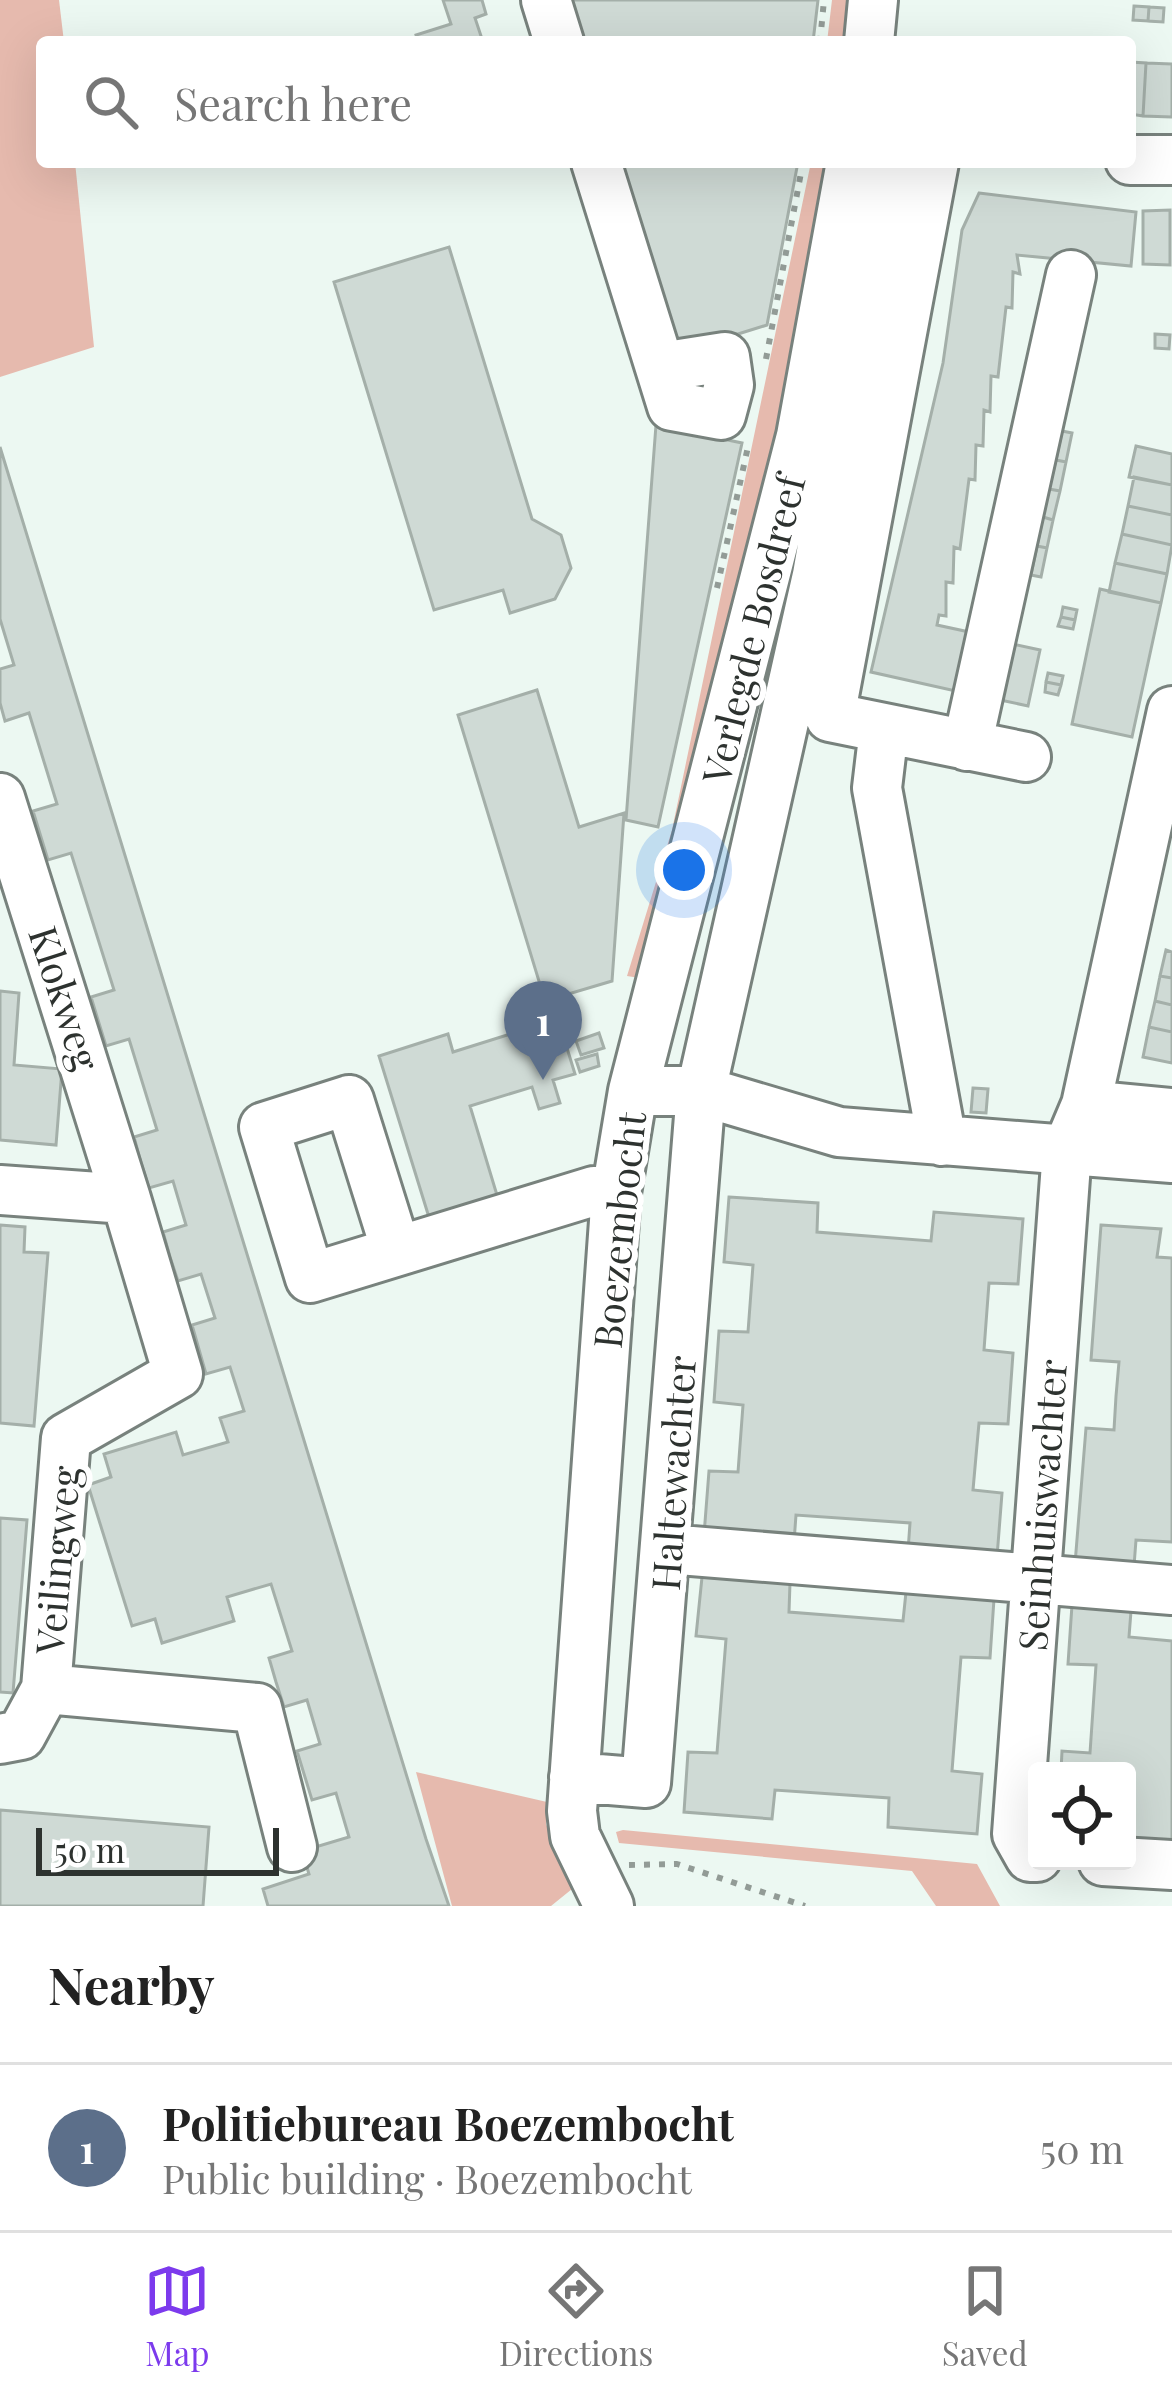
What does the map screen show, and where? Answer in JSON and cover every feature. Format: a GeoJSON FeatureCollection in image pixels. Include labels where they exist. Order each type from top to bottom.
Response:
{"type":"FeatureCollection","features":[{"type":"Feature","properties":{"kind":"street"},"geometry":{"type":"LineString","coordinates":[[546,0],[557,36]]}},
{"type":"Feature","properties":{"kind":"street"},"geometry":{"type":"LineString","coordinates":[[870,36],[873,0]]}},
{"type":"Feature","properties":{"kind":"street"},"geometry":{"type":"LineString","coordinates":[[902,36],[905,0]]}},
{"type":"Feature","properties":{"kind":"street"},"geometry":{"type":"LineString","coordinates":[[1136,160],[1172,160]]}},
{"type":"Feature","properties":{"kind":"street"},"geometry":{"type":"LineString","coordinates":[[598,168],[661,367]]}},
{"type":"Feature","properties":{"kind":"street","name":"Verlegde Bosdreef"},"geometry":{"type":"LineString","coordinates":[[633,1091],[801,436],[849,168]]}},
{"type":"Feature","properties":{"kind":"street","name":"Verlegde Bosdreef"},"geometry":{"type":"LineString","coordinates":[[700,1091],[817,575],[888,168]]}},
{"type":"Feature","properties":{"kind":"street"},"geometry":{"type":"LineString","coordinates":[[933,168],[830,717],[1026,757]]}},
{"type":"Feature","properties":{"kind":"street"},"geometry":{"type":"LineString","coordinates":[[968,746],[1071,275]]}},
{"type":"Feature","properties":{"kind":"street","name":"Seinhuiswachter"},"geometry":{"type":"LineString","coordinates":[[1028,1849],[1017,1834],[1067,1150],[1086,1105],[1172,711]]}},
{"type":"Feature","properties":{"kind":"street"},"geometry":{"type":"LineString","coordinates":[[884,729],[877,788],[942,1141]]}},
{"type":"Feature","properties":{"kind":"street","name":"Klokweg"},"geometry":{"type":"LineString","coordinates":[[0,798],[126,1199]]}},
{"type":"Feature","properties":{"kind":"street","name":"Boezembocht"},"geometry":{"type":"LineString","coordinates":[[611,1884],[575,1836],[574,1777],[616,1192],[633,1091],[700,1091],[839,1132],[1172,1158]]}},
{"type":"Feature","properties":{"kind":"street","name":"Haltewachter"},"geometry":{"type":"LineString","coordinates":[[574,1777],[646,1783],[700,1091]]}},
{"type":"Feature","properties":{"kind":"street"},"geometry":{"type":"LineString","coordinates":[[1086,1105],[1172,1114]]}},
{"type":"Feature","properties":{"kind":"street"},"geometry":{"type":"LineString","coordinates":[[0,1190],[126,1199]]}},
{"type":"Feature","properties":{"kind":"street"},"geometry":{"type":"LineString","coordinates":[[396,1250],[594,1191],[616,1192]]}},
{"type":"Feature","properties":{"kind":"street","name":"Veilingweg"},"geometry":{"type":"LineString","coordinates":[[0,1739],[21,1735],[46,1689],[66,1438],[178,1374],[126,1199]]}},
{"type":"Feature","properties":{"kind":"street"},"geometry":{"type":"LineString","coordinates":[[667,1549],[1172,1590]]}},
{"type":"Feature","properties":{"kind":"street","name":"Veilingweg"},"geometry":{"type":"LineString","coordinates":[[46,1689],[257,1708],[292,1847]]}},
{"type":"Feature","properties":{"kind":"street"},"geometry":{"type":"LineString","coordinates":[[1136,1863],[1172,1865]]}},
{"type":"Feature","properties":{"kind":"path"},"geometry":{"type":"LineString","coordinates":[[821,36],[824,0]]}},
{"type":"Feature","properties":{"kind":"path"},"geometry":{"type":"LineString","coordinates":[[611,1884],[676,1864],[805,1906]]}},
{"type":"Feature","properties":{"kind":"shaded area"},"geometry":{"type":"Polygon","coordinates":[[[0,0],[59,0],[63,36],[36,36],[36,168],[76,168],[94,347],[0,377],[0,0]]]}},
{"type":"Feature","properties":{"kind":"shaded area"},"geometry":{"type":"Polygon","coordinates":[[[832,0],[863,0],[860,36],[828,36],[832,0]]]}},
{"type":"Feature","properties":{"kind":"shaded area"},"geometry":{"type":"Polygon","coordinates":[[[810,168],[841,168],[652,980],[627,976],[672,830],[810,168]]]}},
{"type":"Feature","properties":{"kind":"shaded area"},"geometry":{"type":"Polygon","coordinates":[[[416,1772],[547,1802],[546,1824],[572,1889],[551,1906],[452,1906],[416,1772]]]}},
{"type":"Feature","properties":{"kind":"shaded area"},"geometry":{"type":"Polygon","coordinates":[[[616,1832],[977,1864],[1000,1906],[936,1906],[912,1871],[619,1843],[616,1832]]]}},
{"type":"Feature","properties":{"kind":"building"},"geometry":{"type":"Polygon","coordinates":[[[443,0],[482,0],[486,14],[475,18],[481,36],[416,36],[451,24],[443,0]]]}},
{"type":"Feature","properties":{"kind":"building"},"geometry":{"type":"Polygon","coordinates":[[[569,0],[818,0],[814,36],[580,36],[569,0]]]}},
{"type":"Feature","properties":{"kind":"building"},"geometry":{"type":"Polygon","coordinates":[[[1134,6],[1149,7],[1148,21],[1133,20],[1134,6]]]}},
{"type":"Feature","properties":{"kind":"building"},"geometry":{"type":"Polygon","coordinates":[[[1149,7],[1164,8],[1163,22],[1148,21],[1149,7]]]}},
{"type":"Feature","properties":{"kind":"building"},"geometry":{"type":"Polygon","coordinates":[[[1136,62],[1146,63],[1143,116],[1136,115],[1136,62]]]}},
{"type":"Feature","properties":{"kind":"building"},"geometry":{"type":"Polygon","coordinates":[[[1146,63],[1172,64],[1172,117],[1143,116],[1146,63]]]}},
{"type":"Feature","properties":{"kind":"building"},"geometry":{"type":"Polygon","coordinates":[[[621,168],[797,168],[767,325],[677,353],[621,168]]]}},
{"type":"Feature","properties":{"kind":"building"},"geometry":{"type":"Polygon","coordinates":[[[979,193],[1136,212],[1131,266],[1017,255],[1020,274],[1013,272],[1012,308],[1006,307],[998,377],[991,376],[983,446],[976,445],[975,480],[969,479],[960,549],[954,547],[953,583],[946,582],[946,616],[939,615],[937,625],[983,635],[969,694],[871,672],[943,363],[962,230],[979,193]]]}},
{"type":"Feature","properties":{"kind":"building"},"geometry":{"type":"Polygon","coordinates":[[[1170,210],[1170,265],[1143,264],[1143,211],[1170,210]]]}},
{"type":"Feature","properties":{"kind":"building"},"geometry":{"type":"Polygon","coordinates":[[[449,247],[532,519],[561,535],[571,568],[555,599],[510,613],[503,590],[434,610],[334,282],[449,247]]]}},
{"type":"Feature","properties":{"kind":"building"},"geometry":{"type":"Polygon","coordinates":[[[1155,334],[1170,335],[1169,349],[1155,348],[1155,334]]]}},
{"type":"Feature","properties":{"kind":"building"},"geometry":{"type":"Polygon","coordinates":[[[656,425],[742,443],[658,827],[626,820],[656,425]]]}},
{"type":"Feature","properties":{"kind":"building"},"geometry":{"type":"Polygon","coordinates":[[[1062,431],[1072,433],[1066,462],[1056,460],[1062,431]]]}},
{"type":"Feature","properties":{"kind":"building"},"geometry":{"type":"Polygon","coordinates":[[[1136,446],[1172,454],[1172,485],[1129,477],[1136,446]]]}},
{"type":"Feature","properties":{"kind":"building"},"geometry":{"type":"Polygon","coordinates":[[[0,447],[449,1906],[268,1906],[263,1889],[309,1874],[302,1851],[349,1837],[336,1793],[312,1800],[297,1751],[320,1744],[307,1700],[284,1707],[276,1682],[269,1658],[292,1651],[271,1584],[227,1597],[234,1621],[162,1643],[155,1619],[132,1626],[88,1485],[111,1477],[104,1454],[176,1432],[183,1455],[228,1442],[220,1418],[244,1411],[230,1367],[206,1374],[192,1325],[215,1318],[201,1274],[178,1281],[163,1232],[186,1225],[173,1181],[149,1188],[141,1163],[134,1137],[157,1130],[129,1039],[106,1046],[91,997],[114,990],[71,853],[48,860],[33,811],[57,804],[29,713],[5,721],[0,703],[0,669],[14,665],[0,619],[0,447]]]}},
{"type":"Feature","properties":{"kind":"building"},"geometry":{"type":"Polygon","coordinates":[[[1056,460],[1066,462],[1060,491],[1049,489],[1056,460]]]}},
{"type":"Feature","properties":{"kind":"building"},"geometry":{"type":"Polygon","coordinates":[[[1134,477],[1172,485],[1172,515],[1128,506],[1134,477]]]}},
{"type":"Feature","properties":{"kind":"building"},"geometry":{"type":"Polygon","coordinates":[[[1049,489],[1060,491],[1053,520],[1043,517],[1049,489]]]}},
{"type":"Feature","properties":{"kind":"building"},"geometry":{"type":"Polygon","coordinates":[[[1128,506],[1172,515],[1172,545],[1122,534],[1128,506]]]}},
{"type":"Feature","properties":{"kind":"building"},"geometry":{"type":"Polygon","coordinates":[[[1043,517],[1053,520],[1047,548],[1037,546],[1043,517]]]}},
{"type":"Feature","properties":{"kind":"building"},"geometry":{"type":"Polygon","coordinates":[[[1122,534],[1172,545],[1167,574],[1115,563],[1122,534]]]}},
{"type":"Feature","properties":{"kind":"building"},"geometry":{"type":"Polygon","coordinates":[[[1037,546],[1047,548],[1041,577],[1031,575],[1037,546]]]}},
{"type":"Feature","properties":{"kind":"building"},"geometry":{"type":"Polygon","coordinates":[[[1115,563],[1167,574],[1161,603],[1109,592],[1115,563]]]}},
{"type":"Feature","properties":{"kind":"building"},"geometry":{"type":"Polygon","coordinates":[[[1100,589],[1161,603],[1132,737],[1072,724],[1100,589]]]}},
{"type":"Feature","properties":{"kind":"building"},"geometry":{"type":"Polygon","coordinates":[[[1063,607],[1077,610],[1075,620],[1061,617],[1063,607]]]}},
{"type":"Feature","properties":{"kind":"building"},"geometry":{"type":"Polygon","coordinates":[[[1061,617],[1075,620],[1073,629],[1058,626],[1061,617]]]}},
{"type":"Feature","properties":{"kind":"building"},"geometry":{"type":"Polygon","coordinates":[[[1003,642],[1040,650],[1028,706],[991,698],[1003,642]]]}},
{"type":"Feature","properties":{"kind":"building"},"geometry":{"type":"Polygon","coordinates":[[[1048,673],[1063,676],[1061,685],[1046,682],[1048,673]]]}},
{"type":"Feature","properties":{"kind":"building"},"geometry":{"type":"Polygon","coordinates":[[[1046,682],[1061,685],[1058,695],[1045,692],[1046,682]]]}},
{"type":"Feature","properties":{"kind":"building"},"geometry":{"type":"Polygon","coordinates":[[[537,690],[579,827],[624,813],[612,981],[545,1001],[458,715],[537,690]]]}},
{"type":"Feature","properties":{"kind":"building"},"geometry":{"type":"Polygon","coordinates":[[[1166,950],[1172,952],[1172,978],[1160,976],[1166,950]]]}},
{"type":"Feature","properties":{"kind":"building"},"geometry":{"type":"Polygon","coordinates":[[[1160,976],[1172,978],[1172,1005],[1155,1001],[1160,976]]]}},
{"type":"Feature","properties":{"kind":"building"},"geometry":{"type":"Polygon","coordinates":[[[0,991],[19,993],[14,1065],[62,1069],[56,1145],[0,1140],[0,991]]]}},
{"type":"Feature","properties":{"kind":"building"},"geometry":{"type":"Polygon","coordinates":[[[1155,1001],[1172,1005],[1172,1032],[1149,1027],[1155,1001]]]}},
{"type":"Feature","properties":{"kind":"building"},"geometry":{"type":"Polygon","coordinates":[[[558,1019],[575,1074],[553,1080],[560,1103],[539,1109],[532,1087],[470,1106],[500,1205],[432,1227],[379,1056],[448,1034],[453,1052],[558,1019]]]}},
{"type":"Feature","properties":{"kind":"building"},"geometry":{"type":"Polygon","coordinates":[[[1149,1027],[1172,1032],[1172,1063],[1143,1057],[1149,1027]]]}},
{"type":"Feature","properties":{"kind":"building"},"geometry":{"type":"Polygon","coordinates":[[[599,1033],[604,1048],[581,1055],[576,1041],[599,1033]]]}},
{"type":"Feature","properties":{"kind":"building"},"geometry":{"type":"Polygon","coordinates":[[[597,1054],[599,1066],[580,1072],[576,1060],[597,1054]]]}},
{"type":"Feature","properties":{"kind":"building"},"geometry":{"type":"Polygon","coordinates":[[[973,1088],[988,1089],[986,1113],[971,1112],[973,1088]]]}},
{"type":"Feature","properties":{"kind":"building"},"geometry":{"type":"Polygon","coordinates":[[[729,1197],[818,1203],[817,1232],[931,1241],[934,1212],[1023,1219],[1018,1284],[989,1283],[984,1350],[1013,1353],[1008,1424],[979,1423],[973,1490],[1002,1493],[997,1557],[908,1551],[910,1523],[796,1515],[794,1542],[704,1535],[709,1471],[738,1472],[743,1405],[714,1402],[719,1331],[748,1332],[753,1265],[724,1262],[729,1197]]]}},
{"type":"Feature","properties":{"kind":"building"},"geometry":{"type":"Polygon","coordinates":[[[0,1225],[25,1227],[24,1252],[48,1253],[34,1426],[0,1423],[0,1225]]]}},
{"type":"Feature","properties":{"kind":"building"},"geometry":{"type":"Polygon","coordinates":[[[1101,1225],[1161,1229],[1157,1257],[1172,1258],[1172,1542],[1136,1540],[1134,1566],[1075,1564],[1086,1428],[1114,1430],[1119,1362],[1091,1360],[1101,1225]]]}},
{"type":"Feature","properties":{"kind":"building"},"geometry":{"type":"Polygon","coordinates":[[[0,1518],[27,1520],[13,1693],[0,1692],[0,1518]]]}},
{"type":"Feature","properties":{"kind":"building"},"geometry":{"type":"Polygon","coordinates":[[[702,1577],[790,1583],[789,1612],[903,1621],[906,1592],[994,1599],[990,1658],[961,1657],[952,1771],[982,1774],[977,1834],[888,1827],[889,1798],[775,1790],[772,1819],[684,1812],[688,1752],[717,1753],[726,1639],[696,1636],[702,1577]]]}},
{"type":"Feature","properties":{"kind":"building"},"geometry":{"type":"Polygon","coordinates":[[[1072,1605],[1131,1611],[1129,1637],[1172,1641],[1172,1848],[1136,1844],[1136,1762],[1061,1762],[1062,1751],[1090,1753],[1096,1665],[1068,1664],[1072,1605]]]}},
{"type":"Feature","properties":{"kind":"building"},"geometry":{"type":"Polygon","coordinates":[[[0,1810],[209,1827],[203,1906],[0,1906],[0,1810]]]}},
{"type":"Feature","properties":{"kind":"place","name":"Politiebureau Boezembocht"},"geometry":{"type":"Point","coordinates":[543,1080]}}]}
